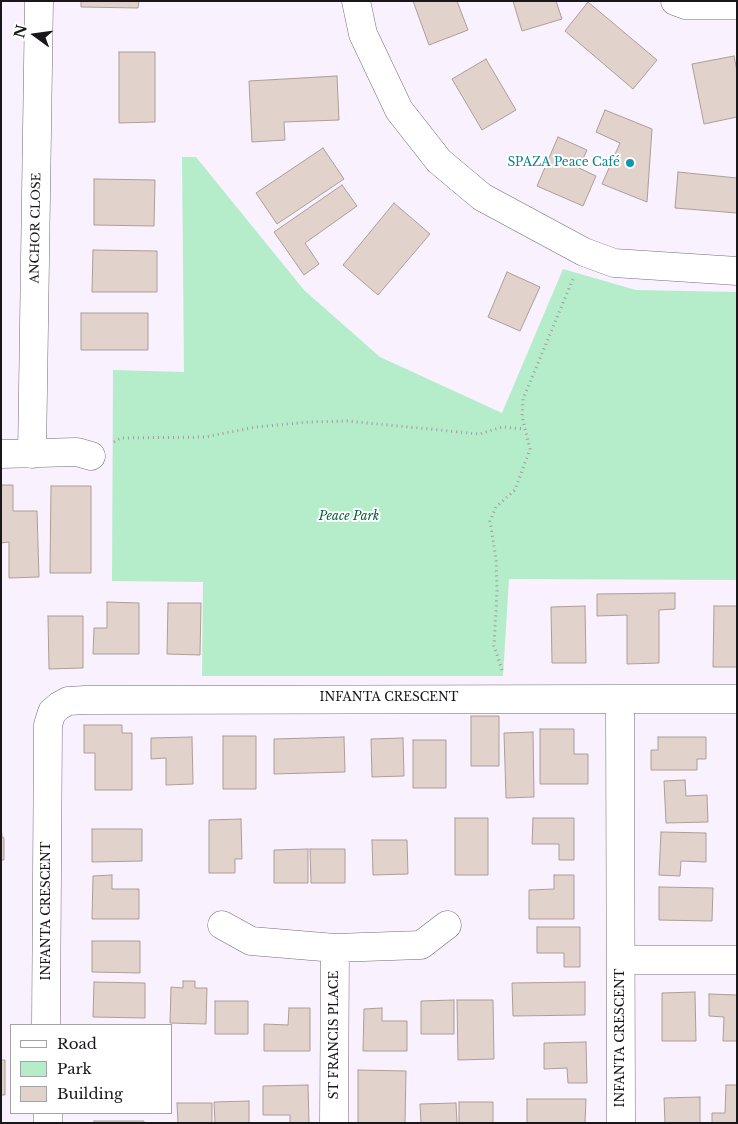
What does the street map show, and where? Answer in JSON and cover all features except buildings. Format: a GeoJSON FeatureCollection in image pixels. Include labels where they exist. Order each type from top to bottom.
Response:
{"type":"FeatureCollection","features":[{"type":"Feature","properties":{"kind":"street","name":"ANCHOR CLOSE"},"geometry":{"type":"LineString","coordinates":[[32,454],[39,1]]}},
{"type":"Feature","properties":{"kind":"street"},"geometry":{"type":"LineString","coordinates":[[356,1],[363,34],[399,110],[439,161],[482,197],[584,252],[614,263],[737,272]]}},
{"type":"Feature","properties":{"kind":"street"},"geometry":{"type":"LineString","coordinates":[[676,1],[686,5],[737,5]]}},
{"type":"Feature","properties":{"kind":"street"},"geometry":{"type":"LineString","coordinates":[[1,454],[77,452],[91,456]]}},
{"type":"Feature","properties":{"kind":"street"},"geometry":{"type":"LineString","coordinates":[[620,699],[737,699]]}},
{"type":"Feature","properties":{"kind":"street","name":"INFANTA CRESCENT"},"geometry":{"type":"LineString","coordinates":[[46,1024],[48,725],[52,712],[59,706],[68,701],[85,700],[620,699],[621,1123]]}},
{"type":"Feature","properties":{"kind":"street"},"geometry":{"type":"LineString","coordinates":[[222,925],[251,941],[335,948],[421,945],[448,925]]}},
{"type":"Feature","properties":{"kind":"street","name":"ST FRANCIS PLACE"},"geometry":{"type":"LineString","coordinates":[[334,1123],[335,948]]}},
{"type":"Feature","properties":{"kind":"street"},"geometry":{"type":"LineString","coordinates":[[621,960],[737,960]]}},
{"type":"Feature","properties":{"kind":"path"},"geometry":{"type":"LineString","coordinates":[[504,698],[504,676],[494,646],[497,591],[496,559],[490,521],[496,508],[515,490],[530,448],[522,416],[523,399],[584,252]]}},
{"type":"Feature","properties":{"kind":"path"},"geometry":{"type":"LineString","coordinates":[[91,456],[122,438],[205,437],[256,427],[309,422],[347,421],[480,434],[502,427],[525,429]]}},
{"type":"Feature","properties":{"kind":"green space","name":"Peace Park"},"geometry":{"type":"Polygon","coordinates":[[[182,157],[196,157],[304,290],[380,357],[502,413],[563,269],[636,290],[737,292],[737,580],[509,579],[503,676],[202,676],[203,582],[112,581],[113,370],[184,372],[182,157]]]}},
{"type":"Feature","properties":{"kind":"place","name":"SPAZA Peace Café"},"geometry":{"type":"Point","coordinates":[630,163]}}]}
